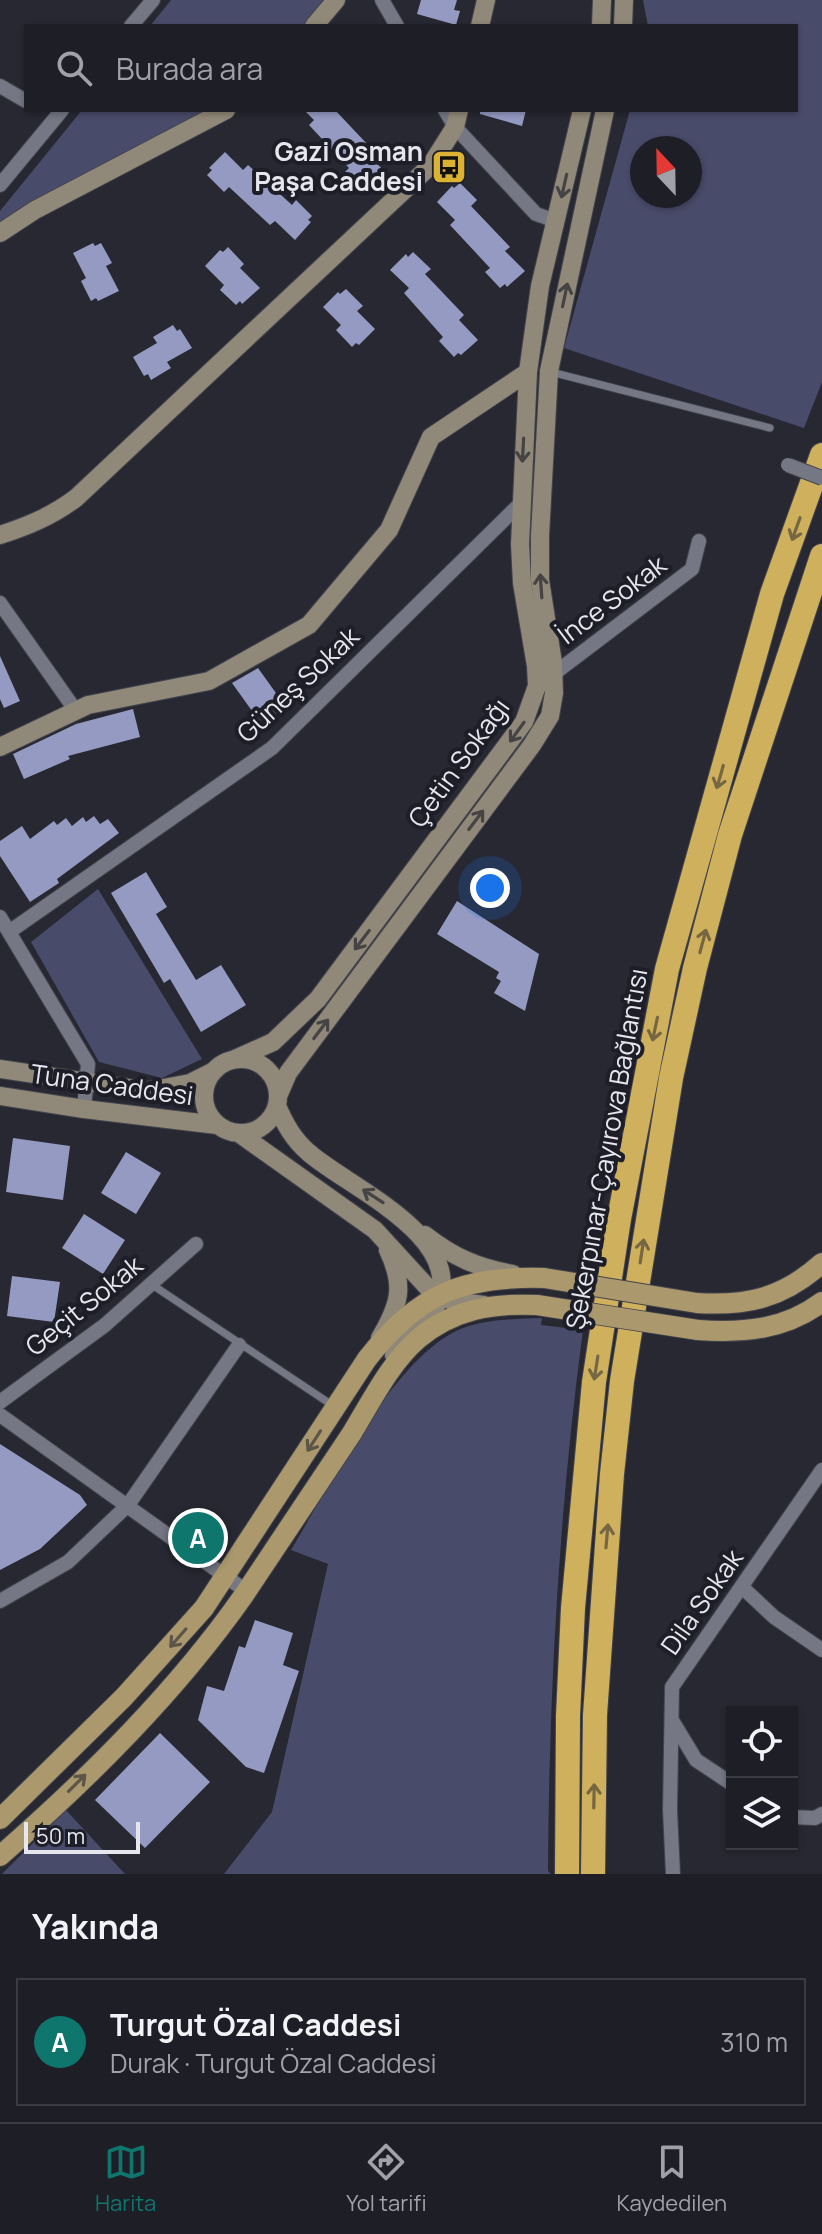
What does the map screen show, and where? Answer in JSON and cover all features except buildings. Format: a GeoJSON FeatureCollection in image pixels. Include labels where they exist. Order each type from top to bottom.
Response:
{"type":"FeatureCollection","features":[{"type":"Feature","properties":{"kind":"highway","name":"Şekerpınar-Çayırova Bağlantısı"},"geometry":{"type":"LineString","coordinates":[[567,1874],[568,1716],[573,1608],[594,1382],[619,1219],[671,953],[772,594],[822,455]]}},
{"type":"Feature","properties":{"kind":"highway","name":"Şekerpınar-Çayırova Bağlantısı"},"geometry":{"type":"LineString","coordinates":[[593,1874],[595,1715],[612,1474],[622,1381],[671,1078],[695,968],[730,835],[822,556]]}},
{"type":"Feature","properties":{"kind":"main road"},"geometry":{"type":"LineString","coordinates":[[0,1819],[178,1640],[225,1576],[367,1359],[398,1322],[455,1288],[490,1280],[544,1278],[697,1303],[749,1302],[770,1296],[807,1277],[822,1263]]}},
{"type":"Feature","properties":{"kind":"main road"},"geometry":{"type":"LineString","coordinates":[[0,1856],[146,1715],[196,1659],[246,1591],[376,1394],[417,1340],[450,1318],[490,1305],[537,1305],[698,1330],[749,1331],[794,1319],[822,1302]]}},
{"type":"Feature","properties":{"kind":"street"},"geometry":{"type":"LineString","coordinates":[[133,24],[153,0]]}},
{"type":"Feature","properties":{"kind":"street"},"geometry":{"type":"LineString","coordinates":[[316,24],[336,0]]}},
{"type":"Feature","properties":{"kind":"street"},"geometry":{"type":"LineString","coordinates":[[382,0],[396,24]]}},
{"type":"Feature","properties":{"kind":"street"},"geometry":{"type":"LineString","coordinates":[[480,24],[486,0]]}},
{"type":"Feature","properties":{"kind":"street"},"geometry":{"type":"LineString","coordinates":[[601,24],[602,0]]}},
{"type":"Feature","properties":{"kind":"street"},"geometry":{"type":"LineString","coordinates":[[623,24],[624,0]]}},
{"type":"Feature","properties":{"kind":"street"},"geometry":{"type":"LineString","coordinates":[[0,86],[24,100]]}},
{"type":"Feature","properties":{"kind":"street"},"geometry":{"type":"LineString","coordinates":[[0,233],[35,210],[222,112]]}},
{"type":"Feature","properties":{"kind":"street","name":"Çetin Sokağı"},"geometry":{"type":"LineString","coordinates":[[235,1059],[273,1042],[318,999],[524,722],[537,686],[522,583],[521,503],[528,372],[534,317],[582,112]]}},
{"type":"Feature","properties":{"kind":"street"},"geometry":{"type":"LineString","coordinates":[[240,1134],[263,1127],[288,1073],[545,727],[553,705],[553,674],[540,566],[549,371],[605,112]]}},
{"type":"Feature","properties":{"kind":"street"},"geometry":{"type":"LineString","coordinates":[[0,185],[59,114]]}},
{"type":"Feature","properties":{"kind":"street"},"geometry":{"type":"LineString","coordinates":[[0,535],[54,514],[76,498],[431,165],[457,119],[536,214],[556,221]]}},
{"type":"Feature","properties":{"kind":"street"},"geometry":{"type":"LineString","coordinates":[[0,747],[88,705],[209,681],[309,625],[389,530],[431,437],[528,372]]}},
{"type":"Feature","properties":{"kind":"street"},"geometry":{"type":"LineString","coordinates":[[788,465],[822,478]]}},
{"type":"Feature","properties":{"kind":"street","name":"Güneş Sokak"},"geometry":{"type":"LineString","coordinates":[[9,932],[272,748],[521,503]]}},
{"type":"Feature","properties":{"kind":"street","name":"İnce Sokak"},"geometry":{"type":"LineString","coordinates":[[537,686],[692,569],[699,541]]}},
{"type":"Feature","properties":{"kind":"street"},"geometry":{"type":"LineString","coordinates":[[0,603],[76,711]]}},
{"type":"Feature","properties":{"kind":"street"},"geometry":{"type":"LineString","coordinates":[[0,917],[88,1064],[84,1109]]}},
{"type":"Feature","properties":{"kind":"street"},"geometry":{"type":"LineString","coordinates":[[490,1305],[463,1305],[420,1282],[385,1239],[240,1134],[217,1125],[204,1105],[204,1093],[214,1071],[235,1059],[260,1063],[276,1082],[278,1100],[295,1139],[308,1152],[461,1260],[490,1270],[544,1278]]}},
{"type":"Feature","properties":{"kind":"street","name":"Tuna Caddesi"},"geometry":{"type":"LineString","coordinates":[[0,1069],[148,1091],[190,1083],[214,1071]]}},
{"type":"Feature","properties":{"kind":"street","name":"Tuna Caddesi"},"geometry":{"type":"LineString","coordinates":[[0,1096],[217,1125]]}},
{"type":"Feature","properties":{"kind":"street"},"geometry":{"type":"LineString","coordinates":[[376,1394],[402,1341],[434,1310],[440,1295],[440,1274],[433,1257],[400,1215]]}},
{"type":"Feature","properties":{"kind":"street"},"geometry":{"type":"LineString","coordinates":[[361,1221],[387,1250],[398,1278],[397,1307],[367,1359]]}},
{"type":"Feature","properties":{"kind":"street","name":"Geçit Sokak"},"geometry":{"type":"LineString","coordinates":[[0,1402],[105,1325],[196,1244]]}},
{"type":"Feature","properties":{"kind":"street"},"geometry":{"type":"LineString","coordinates":[[0,1601],[68,1562],[128,1505],[239,1345]]}},
{"type":"Feature","properties":{"kind":"street"},"geometry":{"type":"LineString","coordinates":[[0,1415],[246,1591]]}},
{"type":"Feature","properties":{"kind":"street","name":"Dila Sokak"},"geometry":{"type":"LineString","coordinates":[[673,1874],[670,1810],[672,1687],[822,1470]]}},
{"type":"Feature","properties":{"kind":"street"},"geometry":{"type":"LineString","coordinates":[[742,1587],[774,1617],[822,1650]]}},
{"type":"Feature","properties":{"kind":"street"},"geometry":{"type":"LineString","coordinates":[[673,1721],[696,1760],[726,1780]]}},
{"type":"Feature","properties":{"kind":"street"},"geometry":{"type":"LineString","coordinates":[[798,1817],[819,1816]]}},
{"type":"Feature","properties":{"kind":"lane"},"geometry":{"type":"LineString","coordinates":[[549,371],[770,428]]}},
{"type":"Feature","properties":{"kind":"lane"},"geometry":{"type":"LineString","coordinates":[[151,1284],[336,1407]]}},
{"type":"Feature","properties":{"kind":"shaded area"},"geometry":{"type":"Polygon","coordinates":[[[171,0],[323,0],[305,24],[152,24],[171,0]]]}},
{"type":"Feature","properties":{"kind":"shaded area"},"geometry":{"type":"Polygon","coordinates":[[[643,0],[822,0],[822,382],[804,428],[564,348],[629,112],[798,112],[798,24],[648,24],[643,0]]]}},
{"type":"Feature","properties":{"kind":"shaded area"},"geometry":{"type":"Polygon","coordinates":[[[80,112],[206,112],[0,222],[0,211],[80,112]]]}},
{"type":"Feature","properties":{"kind":"shaded area"},"geometry":{"type":"Polygon","coordinates":[[[98,889],[202,1059],[162,1078],[99,1062],[31,942],[98,889]]]}},
{"type":"Feature","properties":{"kind":"shaded area"},"geometry":{"type":"Polygon","coordinates":[[[542,1318],[541,1325],[583,1330],[568,1465],[553,1668],[548,1871],[551,1874],[224,1874],[272,1812],[328,1564],[291,1550],[366,1426],[413,1365],[438,1342],[463,1328],[492,1321],[542,1318]]]}},
{"type":"Feature","properties":{"kind":"shaded area"},"geometry":{"type":"Polygon","coordinates":[[[66,1810],[125,1874],[2,1874],[66,1810]]]}},
{"type":"Feature","properties":{"kind":"place","name":"Gazi Osman Paşa Caddesi"},"geometry":{"type":"Point","coordinates":[449,167]}},
{"type":"Feature","properties":{"kind":"place","name":"Turgut Özal Caddesi"},"geometry":{"type":"Point","coordinates":[198,1538]}}]}
